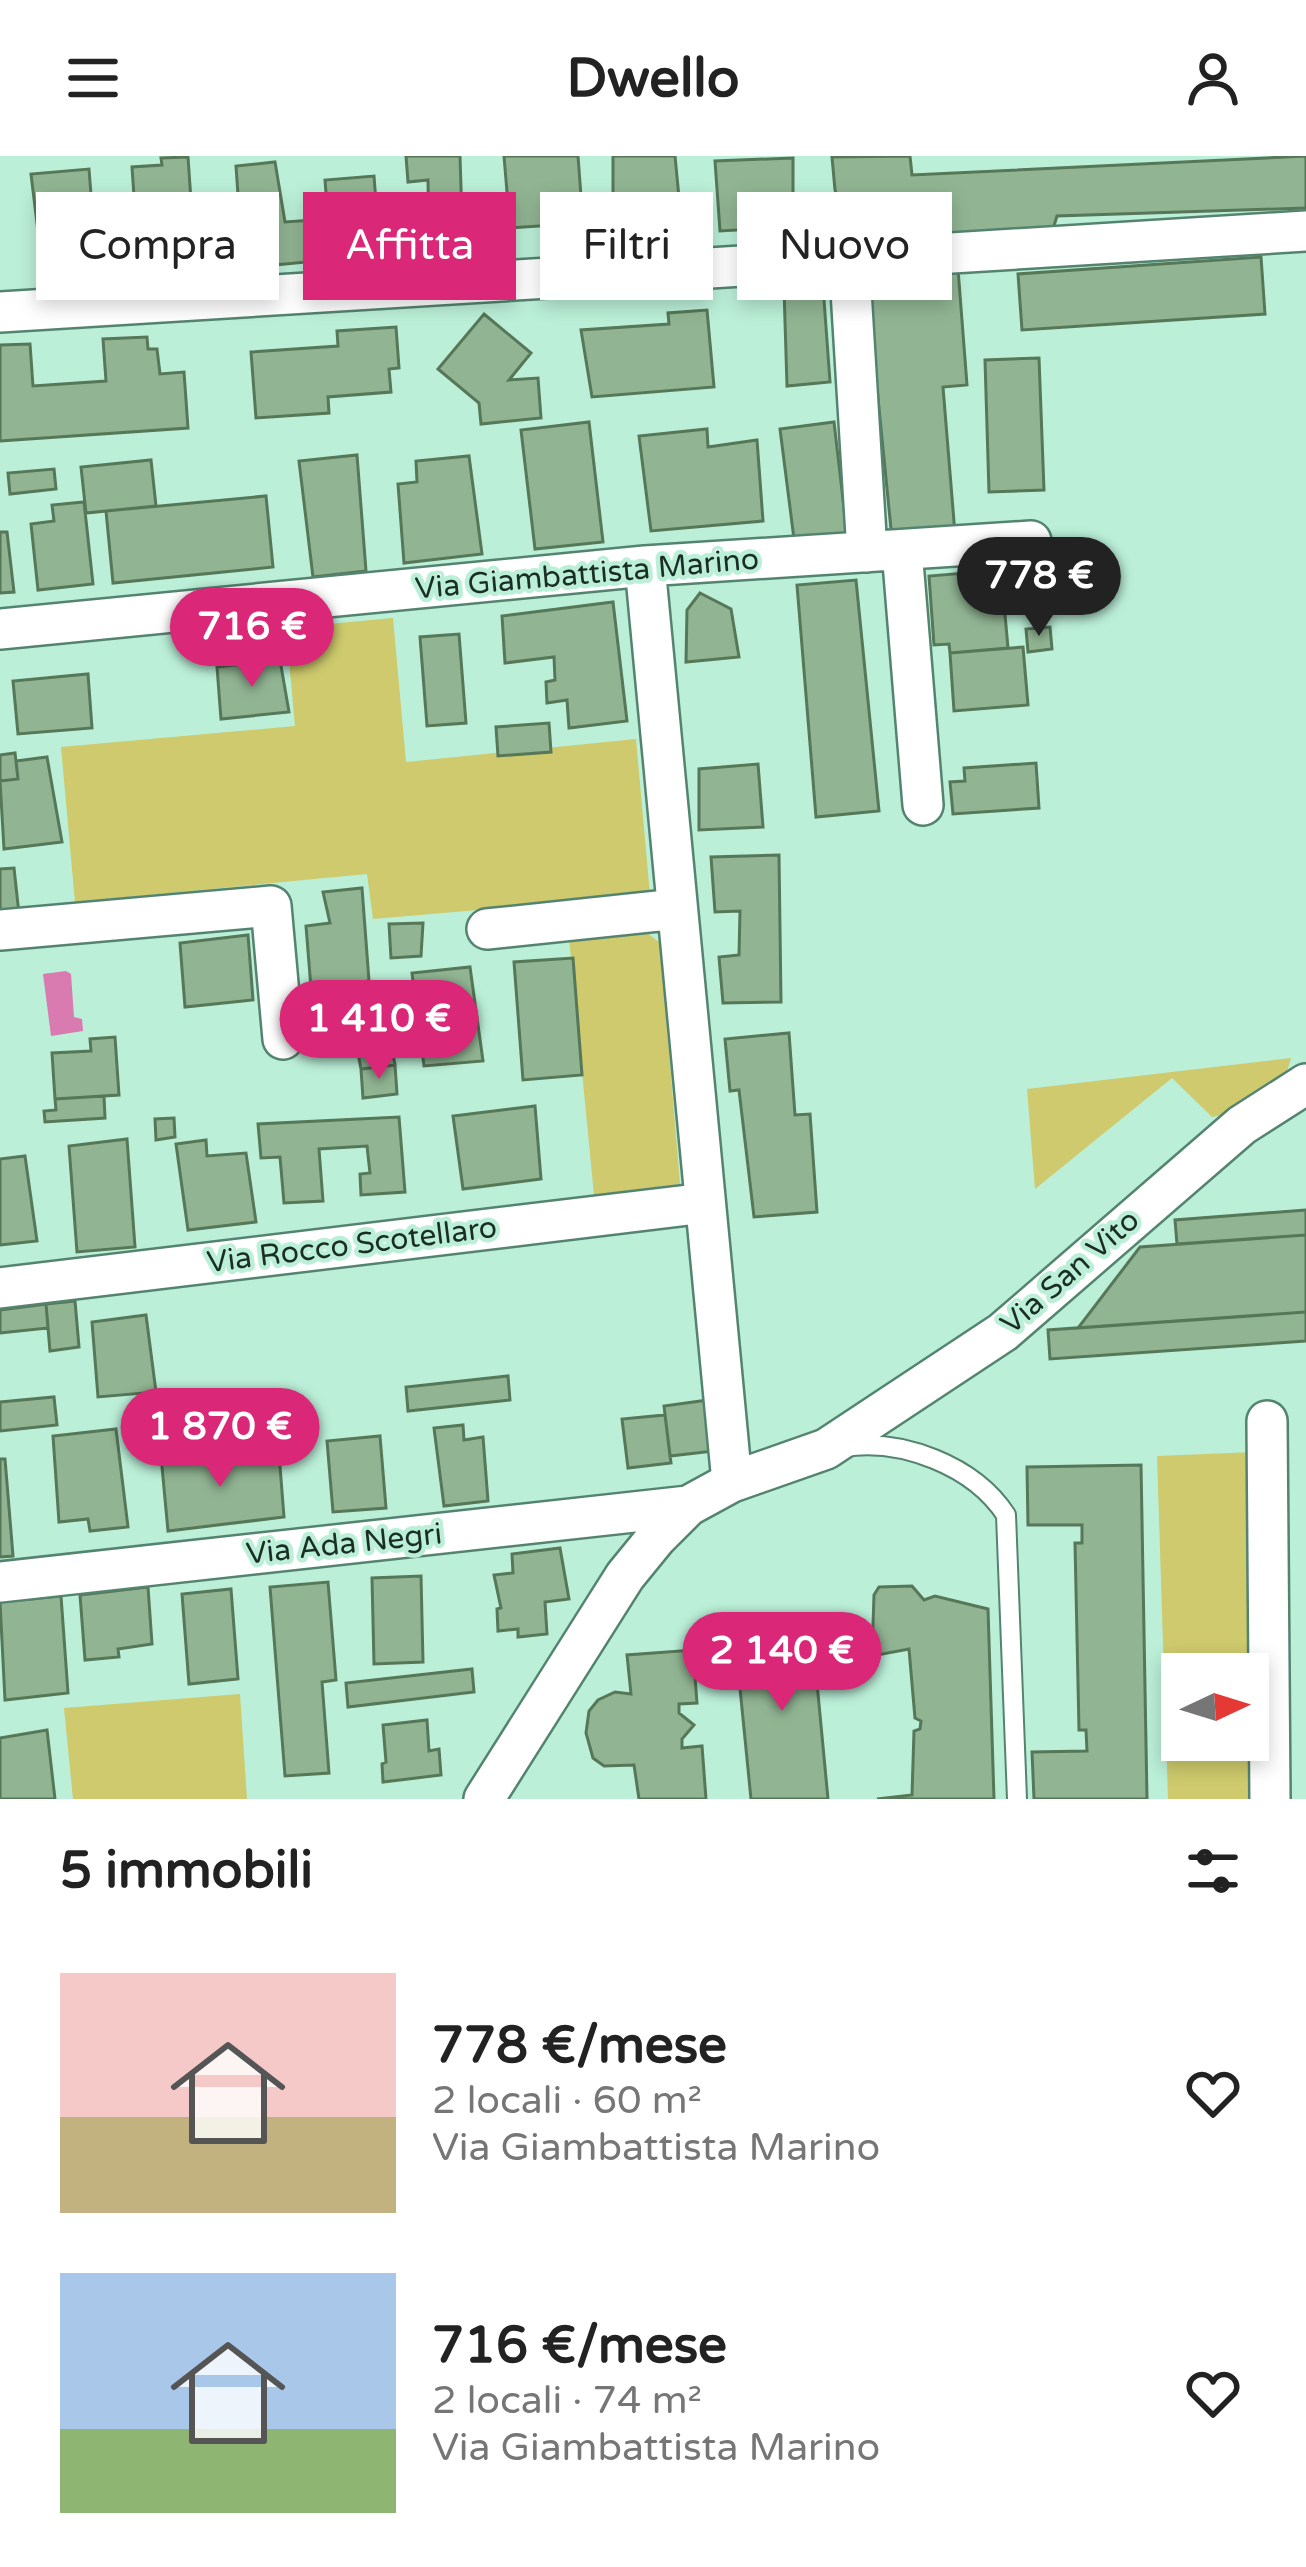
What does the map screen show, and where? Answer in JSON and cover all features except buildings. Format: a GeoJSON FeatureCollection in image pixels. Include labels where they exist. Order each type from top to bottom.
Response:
{"type":"FeatureCollection","features":[{"type":"Feature","properties":{"kind":"street"},"geometry":{"type":"LineString","coordinates":[[952,252],[1306,231]]}},
{"type":"Feature","properties":{"kind":"street"},"geometry":{"type":"LineString","coordinates":[[0,312],[737,265]]}},
{"type":"Feature","properties":{"kind":"street"},"geometry":{"type":"LineString","coordinates":[[854,300],[923,805]]}},
{"type":"Feature","properties":{"kind":"street","name":"Via Giambattista Marino"},"geometry":{"type":"LineString","coordinates":[[0,629],[645,566],[1031,542]]}},
{"type":"Feature","properties":{"kind":"street"},"geometry":{"type":"LineString","coordinates":[[645,566],[733,1481]]}},
{"type":"Feature","properties":{"kind":"street"},"geometry":{"type":"LineString","coordinates":[[0,931],[271,906],[283,1039]]}},
{"type":"Feature","properties":{"kind":"street"},"geometry":{"type":"LineString","coordinates":[[487,928],[677,910]]}},
{"type":"Feature","properties":{"kind":"street","name":"Via San Vito"},"geometry":{"type":"LineString","coordinates":[[484,1799],[625,1576],[688,1506],[733,1481],[826,1450],[1003,1332],[1242,1125],[1306,1084]]}},
{"type":"Feature","properties":{"kind":"street","name":"Via Rocco Scotellaro"},"geometry":{"type":"LineString","coordinates":[[0,1288],[705,1203]]}},
{"type":"Feature","properties":{"kind":"street"},"geometry":{"type":"LineString","coordinates":[[1267,1421],[1270,1799]]}},
{"type":"Feature","properties":{"kind":"street","name":"Via Ada Negri"},"geometry":{"type":"LineString","coordinates":[[0,1582],[688,1506]]}},
{"type":"Feature","properties":{"kind":"lane","name":"Via San Vito"},"geometry":{"type":"LineString","coordinates":[[826,1450],[861,1444],[893,1446],[930,1458],[974,1481],[994,1497],[1006,1516],[1017,1799]]}},
{"type":"Feature","properties":{"kind":"shaded area"},"geometry":{"type":"Polygon","coordinates":[[[393,618],[406,762],[636,739],[650,895],[373,919],[367,874],[75,902],[61,747],[295,726],[286,628],[393,618]]]}},
{"type":"Feature","properties":{"kind":"shaded area"},"geometry":{"type":"Polygon","coordinates":[[[645,931],[660,943],[680,1184],[594,1195],[569,938],[645,931]]]}},
{"type":"Feature","properties":{"kind":"shaded area"},"geometry":{"type":"Polygon","coordinates":[[[43,974],[71,974],[74,1017],[82,1019],[83,1031],[51,1036],[43,974]]]}},
{"type":"Feature","properties":{"kind":"shaded area"},"geometry":{"type":"Polygon","coordinates":[[[1291,1058],[1280,1086],[1263,1103],[1212,1117],[1172,1078],[1035,1189],[1027,1089],[1291,1058]]]}},
{"type":"Feature","properties":{"kind":"shaded area"},"geometry":{"type":"Polygon","coordinates":[[[1255,1452],[1256,1653],[1163,1653],[1157,1456],[1255,1452]]]}},
{"type":"Feature","properties":{"kind":"shaded area"},"geometry":{"type":"Polygon","coordinates":[[[240,1694],[247,1799],[73,1799],[64,1708],[240,1694]]]}},
{"type":"Feature","properties":{"kind":"shaded area"},"geometry":{"type":"Polygon","coordinates":[[[1167,1761],[1257,1761],[1257,1799],[1168,1799],[1167,1761]]]}}]}
